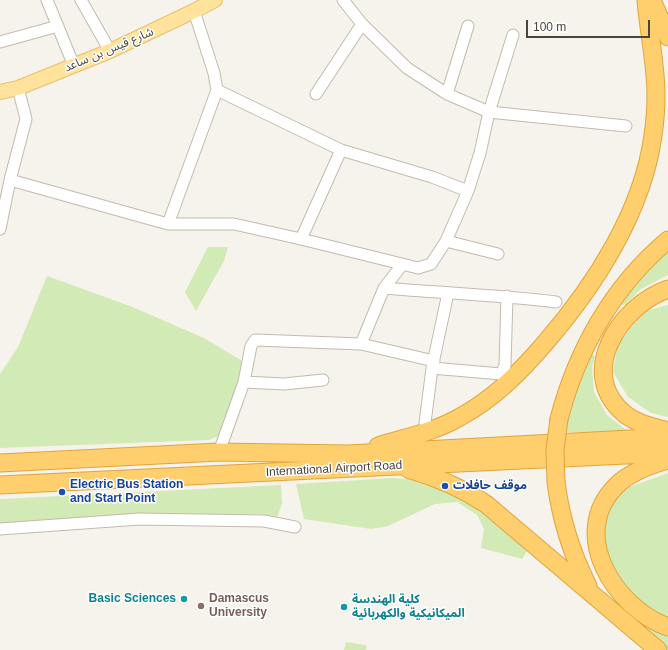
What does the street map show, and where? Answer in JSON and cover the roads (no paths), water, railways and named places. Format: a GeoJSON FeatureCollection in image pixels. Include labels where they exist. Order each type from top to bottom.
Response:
{"type":"FeatureCollection","features":[{"type":"Feature","properties":{"kind":"highway"},"geometry":{"type":"LineString","coordinates":[[348,454],[430,432],[461,416],[486,400],[503,387],[526,365],[574,308],[597,274],[619,236],[637,195],[645,173],[653,137],[656,88],[646,0]]}},
{"type":"Feature","properties":{"kind":"highway"},"geometry":{"type":"LineString","coordinates":[[652,0],[668,37]]}},
{"type":"Feature","properties":{"kind":"highway"},"geometry":{"type":"LineString","coordinates":[[592,593],[577,563],[564,529],[556,482],[556,450],[559,419],[571,379],[598,323],[620,290],[633,274],[668,240]]}},
{"type":"Feature","properties":{"kind":"highway"},"geometry":{"type":"LineString","coordinates":[[668,289],[647,299],[631,311],[612,336],[604,362],[604,380],[609,395],[625,414],[639,423],[668,431]]}},
{"type":"Feature","properties":{"kind":"highway","name":"International Airport Road"},"geometry":{"type":"LineString","coordinates":[[0,463],[219,452],[348,454],[668,437]]}},
{"type":"Feature","properties":{"kind":"highway","name":"International Airport Road"},"geometry":{"type":"LineString","coordinates":[[0,485],[668,452]]}},
{"type":"Feature","properties":{"kind":"highway"},"geometry":{"type":"LineString","coordinates":[[668,460],[628,476],[616,486],[608,495],[602,507],[596,534],[597,548],[601,563],[616,588],[635,608],[653,620],[668,627]]}},
{"type":"Feature","properties":{"kind":"highway"},"geometry":{"type":"LineString","coordinates":[[390,466],[405,468],[434,477],[474,496],[498,513],[658,650]]}},
{"type":"Feature","properties":{"kind":"main road","name":"شارع قيس بن ساعد"},"geometry":{"type":"LineString","coordinates":[[1,89],[18,88],[74,66],[110,51],[215,0]]}},
{"type":"Feature","properties":{"kind":"street"},"geometry":{"type":"LineString","coordinates":[[47,0],[74,66]]}},
{"type":"Feature","properties":{"kind":"street"},"geometry":{"type":"LineString","coordinates":[[82,0],[110,51]]}},
{"type":"Feature","properties":{"kind":"street"},"geometry":{"type":"LineString","coordinates":[[342,0],[362,24],[407,68],[447,94],[489,112],[626,126]]}},
{"type":"Feature","properties":{"kind":"street"},"geometry":{"type":"LineString","coordinates":[[168,224],[217,90],[214,73],[194,11]]}},
{"type":"Feature","properties":{"kind":"street"},"geometry":{"type":"LineString","coordinates":[[316,94],[362,24]]}},
{"type":"Feature","properties":{"kind":"street"},"geometry":{"type":"LineString","coordinates":[[0,42],[58,26]]}},
{"type":"Feature","properties":{"kind":"street"},"geometry":{"type":"LineString","coordinates":[[447,94],[468,26]]}},
{"type":"Feature","properties":{"kind":"street"},"geometry":{"type":"LineString","coordinates":[[10,180],[168,224],[234,224],[418,268],[431,264],[446,241],[468,191],[480,153],[489,112],[513,35]]}},
{"type":"Feature","properties":{"kind":"street"},"geometry":{"type":"LineString","coordinates":[[0,229],[10,180],[26,119],[18,88]]}},
{"type":"Feature","properties":{"kind":"street"},"geometry":{"type":"LineString","coordinates":[[217,90],[341,150],[432,177],[468,191]]}},
{"type":"Feature","properties":{"kind":"street"},"geometry":{"type":"LineString","coordinates":[[301,239],[341,150]]}},
{"type":"Feature","properties":{"kind":"street"},"geometry":{"type":"LineString","coordinates":[[446,241],[498,254]]}},
{"type":"Feature","properties":{"kind":"street"},"geometry":{"type":"LineString","coordinates":[[361,344],[384,288],[402,265]]}},
{"type":"Feature","properties":{"kind":"street"},"geometry":{"type":"LineString","coordinates":[[384,288],[448,294],[507,296],[556,302]]}},
{"type":"Feature","properties":{"kind":"street"},"geometry":{"type":"LineString","coordinates":[[425,423],[433,364],[448,294]]}},
{"type":"Feature","properties":{"kind":"street"},"geometry":{"type":"LineString","coordinates":[[219,452],[244,382],[250,346],[255,340],[361,344],[433,364],[500,374],[505,366],[507,296]]}},
{"type":"Feature","properties":{"kind":"street"},"geometry":{"type":"LineString","coordinates":[[244,382],[284,384],[323,380]]}},
{"type":"Feature","properties":{"kind":"street"},"geometry":{"type":"LineString","coordinates":[[0,529],[140,519],[264,521],[295,527]]}},
{"type":"Feature","properties":{"kind":"place","name":"موقف حافلات"},"geometry":{"type":"Point","coordinates":[445,486]}},
{"type":"Feature","properties":{"kind":"place","name":"Electric Bus Station and Start Point"},"geometry":{"type":"Point","coordinates":[62,492]}},
{"type":"Feature","properties":{"kind":"place","name":"Basic Sciences"},"geometry":{"type":"Point","coordinates":[184,599]}},
{"type":"Feature","properties":{"kind":"place","name":"Damascus University"},"geometry":{"type":"Point","coordinates":[201,606]}},
{"type":"Feature","properties":{"kind":"place","name":"كلية الهندسة الميكانيكية والكهربائية"},"geometry":{"type":"Point","coordinates":[344,607]}}]}
